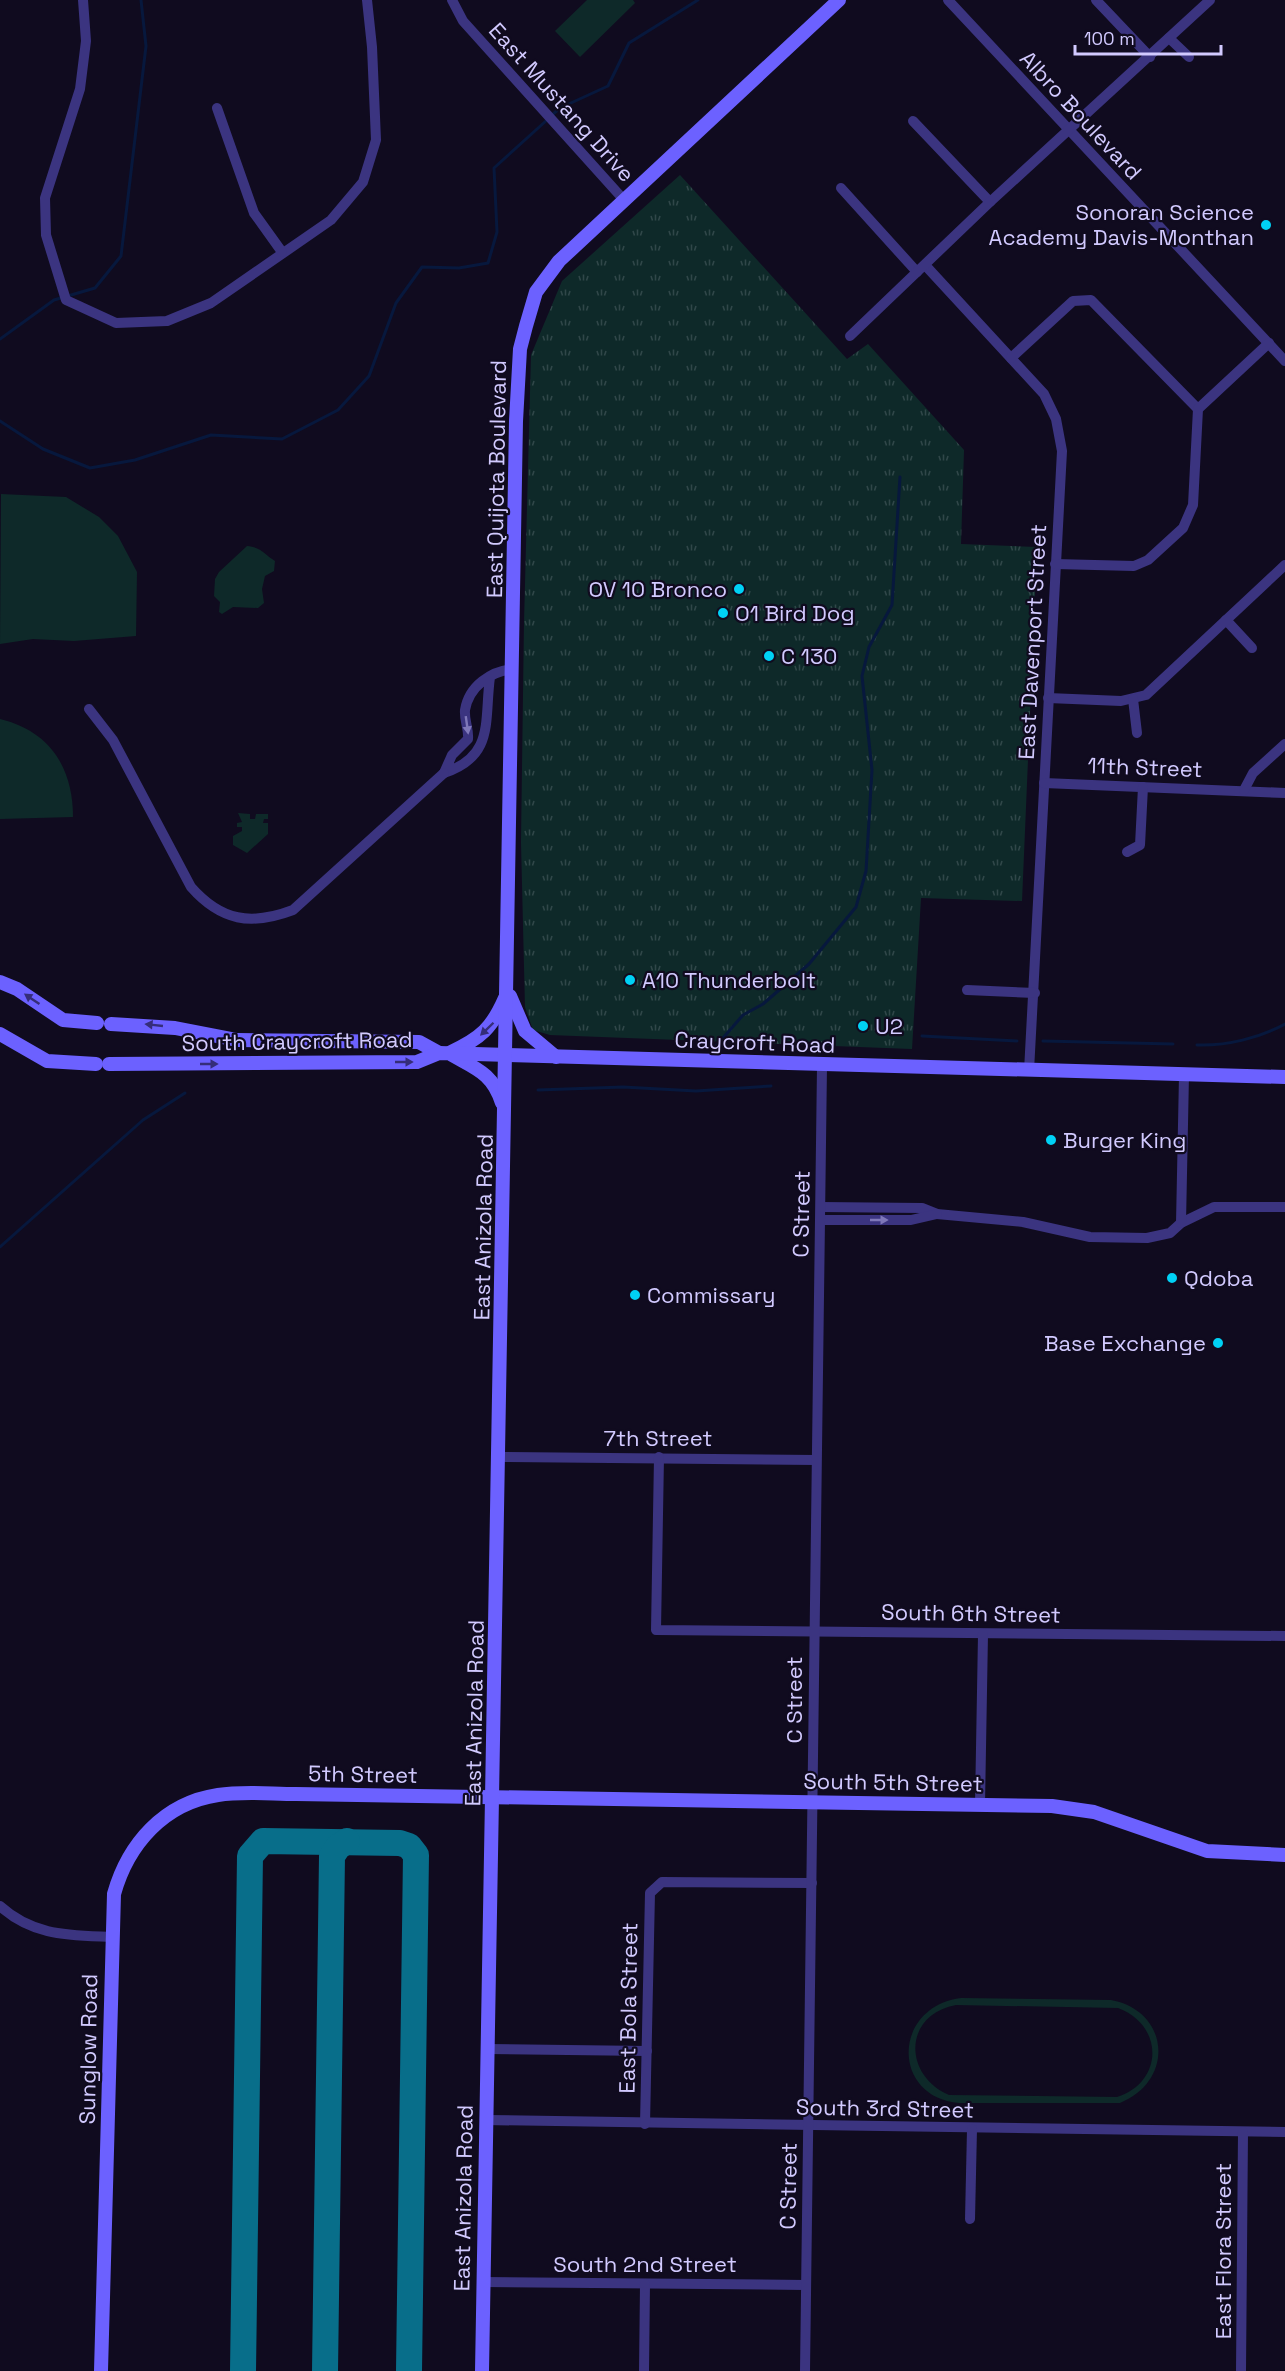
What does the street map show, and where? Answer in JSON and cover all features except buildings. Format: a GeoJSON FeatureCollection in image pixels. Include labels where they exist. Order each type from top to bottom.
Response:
{"type":"FeatureCollection","features":[{"type":"Feature","properties":{"kind":"street"},"geometry":{"type":"LineString","coordinates":[[83,0],[86,41],[80,89],[45,198],[46,235],[66,300],[116,323],[167,321],[211,303],[331,220],[363,182],[376,140],[372,47],[367,0]]}},
{"type":"Feature","properties":{"kind":"street","name":"East Mustang Drive"},"geometry":{"type":"LineString","coordinates":[[452,0],[463,21],[624,200]]}},
{"type":"Feature","properties":{"kind":"street","name":"East Quijota Boulevard"},"geometry":{"type":"LineString","coordinates":[[507,1055],[516,421],[520,349],[536,292],[559,261],[839,0]]}},
{"type":"Feature","properties":{"kind":"street","name":"Albro Boulevard"},"geometry":{"type":"LineString","coordinates":[[948,0],[1285,361]]}},
{"type":"Feature","properties":{"kind":"street"},"geometry":{"type":"LineString","coordinates":[[1096,0],[1150,57]]}},
{"type":"Feature","properties":{"kind":"street"},"geometry":{"type":"LineString","coordinates":[[850,336],[990,202],[1210,0]]}},
{"type":"Feature","properties":{"kind":"street"},"geometry":{"type":"LineString","coordinates":[[1169,38],[1189,57]]}},
{"type":"Feature","properties":{"kind":"street"},"geometry":{"type":"LineString","coordinates":[[217,108],[254,213],[282,252]]}},
{"type":"Feature","properties":{"kind":"street"},"geometry":{"type":"LineString","coordinates":[[913,122],[990,202]]}},
{"type":"Feature","properties":{"kind":"street","name":"East Davenport Street"},"geometry":{"type":"LineString","coordinates":[[841,188],[1044,394],[1053,410],[1060,432],[1062,451],[1035,993],[1029,1071]]}},
{"type":"Feature","properties":{"kind":"street"},"geometry":{"type":"LineString","coordinates":[[1011,358],[1073,302],[1091,300],[1197,409]]}},
{"type":"Feature","properties":{"kind":"street"},"geometry":{"type":"LineString","coordinates":[[1055,564],[1134,566],[1148,560],[1183,528],[1193,505],[1197,409],[1269,344]]}},
{"type":"Feature","properties":{"kind":"street"},"geometry":{"type":"LineString","coordinates":[[1048,698],[1133,699],[1146,695],[1285,566]]}},
{"type":"Feature","properties":{"kind":"street"},"geometry":{"type":"LineString","coordinates":[[1226,620],[1252,648]]}},
{"type":"Feature","properties":{"kind":"street"},"geometry":{"type":"LineString","coordinates":[[89,709],[113,740],[191,887],[204,902],[224,914],[243,919],[263,919],[293,910],[444,773],[452,755],[468,739],[465,718],[468,702],[482,679],[501,670],[513,669]]}},
{"type":"Feature","properties":{"kind":"street"},"geometry":{"type":"LineString","coordinates":[[444,773],[461,768],[473,757],[481,744],[486,730],[490,677]]}},
{"type":"Feature","properties":{"kind":"street"},"geometry":{"type":"LineString","coordinates":[[1133,699],[1137,733]]}},
{"type":"Feature","properties":{"kind":"street"},"geometry":{"type":"LineString","coordinates":[[1244,790],[1253,773],[1285,744]]}},
{"type":"Feature","properties":{"kind":"street","name":"11th Street"},"geometry":{"type":"LineString","coordinates":[[1044,783],[1285,793]]}},
{"type":"Feature","properties":{"kind":"street"},"geometry":{"type":"LineString","coordinates":[[1127,852],[1140,845],[1143,787]]}},
{"type":"Feature","properties":{"kind":"street","name":"South Craycroft Road"},"geometry":{"type":"LineString","coordinates":[[0,982],[17,988],[63,1020],[176,1028],[237,1040],[418,1042],[444,1053]]}},
{"type":"Feature","properties":{"kind":"street"},"geometry":{"type":"LineString","coordinates":[[444,1053],[479,1037],[494,1023],[508,990]]}},
{"type":"Feature","properties":{"kind":"street"},"geometry":{"type":"LineString","coordinates":[[508,990],[525,1031],[556,1057]]}},
{"type":"Feature","properties":{"kind":"street"},"geometry":{"type":"LineString","coordinates":[[967,990],[1035,993]]}},
{"type":"Feature","properties":{"kind":"street","name":"South Craycroft Road"},"geometry":{"type":"LineString","coordinates":[[0,1034],[36,1057],[63,1063],[417,1062],[444,1053]]}},
{"type":"Feature","properties":{"kind":"street"},"geometry":{"type":"LineString","coordinates":[[444,1053],[489,1078],[497,1086],[506,1114]]}},
{"type":"Feature","properties":{"kind":"street","name":"Craycroft Road"},"geometry":{"type":"LineString","coordinates":[[444,1053],[822,1066],[1285,1077]]}},
{"type":"Feature","properties":{"kind":"street","name":"East Anizola Road"},"geometry":{"type":"LineString","coordinates":[[482,2371],[507,1055]]}},
{"type":"Feature","properties":{"kind":"street","name":"C Street"},"geometry":{"type":"LineString","coordinates":[[805,2371],[822,1066]]}},
{"type":"Feature","properties":{"kind":"street"},"geometry":{"type":"LineString","coordinates":[[1181,1223],[1184,1075]]}},
{"type":"Feature","properties":{"kind":"street"},"geometry":{"type":"LineString","coordinates":[[821,1207],[922,1208],[937,1214],[1023,1222],[1090,1237],[1155,1238],[1170,1233],[1181,1223],[1214,1207],[1285,1208]]}},
{"type":"Feature","properties":{"kind":"street"},"geometry":{"type":"LineString","coordinates":[[821,1220],[911,1220],[937,1214]]}},
{"type":"Feature","properties":{"kind":"street","name":"7th Street"},"geometry":{"type":"LineString","coordinates":[[500,1457],[816,1460]]}},
{"type":"Feature","properties":{"kind":"street","name":"South 6th Street"},"geometry":{"type":"LineString","coordinates":[[659,1457],[656,1630],[1285,1636]]}},
{"type":"Feature","properties":{"kind":"street"},"geometry":{"type":"LineString","coordinates":[[980,1805],[983,1634]]}},
{"type":"Feature","properties":{"kind":"street","name":"5th Street"},"geometry":{"type":"LineString","coordinates":[[231,1794],[494,1798]]}},
{"type":"Feature","properties":{"kind":"street","name":"Sunglow Road"},"geometry":{"type":"LineString","coordinates":[[101,2371],[111,1937],[114,1894],[119,1874],[138,1841],[151,1827],[174,1811],[204,1798],[231,1794]]}},
{"type":"Feature","properties":{"kind":"street","name":"South 5th Street"},"geometry":{"type":"LineString","coordinates":[[494,1798],[1052,1806],[1094,1812],[1207,1851],[1285,1855]]}},
{"type":"Feature","properties":{"kind":"street","name":"East Bola Street"},"geometry":{"type":"LineString","coordinates":[[645,2124],[650,1893],[662,1882],[812,1883]]}},
{"type":"Feature","properties":{"kind":"street"},"geometry":{"type":"LineString","coordinates":[[0,1906],[22,1924],[37,1930],[65,1935],[111,1937]]}},
{"type":"Feature","properties":{"kind":"street"},"geometry":{"type":"LineString","coordinates":[[487,2049],[647,2051]]}},
{"type":"Feature","properties":{"kind":"street","name":"South 3rd Street"},"geometry":{"type":"LineString","coordinates":[[485,2120],[1285,2132]]}},
{"type":"Feature","properties":{"kind":"street"},"geometry":{"type":"LineString","coordinates":[[970,2219],[972,2129]]}},
{"type":"Feature","properties":{"kind":"street","name":"East Flora Street"},"geometry":{"type":"LineString","coordinates":[[1241,2371],[1243,2132]]}},
{"type":"Feature","properties":{"kind":"street","name":"South 2nd Street"},"geometry":{"type":"LineString","coordinates":[[483,2282],[806,2285]]}},
{"type":"Feature","properties":{"kind":"street"},"geometry":{"type":"LineString","coordinates":[[644,2371],[645,2284]]}},
{"type":"Feature","properties":{"kind":"green space"},"geometry":{"type":"Polygon","coordinates":[[[587,0],[633,0],[635,3],[580,57],[555,31],[587,0]]]}},
{"type":"Feature","properties":{"kind":"green space"},"geometry":{"type":"Polygon","coordinates":[[[680,175],[847,359],[868,344],[964,450],[961,544],[1037,547],[1022,901],[921,898],[912,1049],[550,1035],[533,1030],[525,1007],[521,842],[531,355],[562,281],[680,175]]]}},
{"type":"Feature","properties":{"kind":"green space"},"geometry":{"type":"Polygon","coordinates":[[[1,494],[66,497],[99,517],[118,536],[137,572],[136,636],[74,641],[33,639],[0,644],[1,494]]]}},
{"type":"Feature","properties":{"kind":"green space"},"geometry":{"type":"Polygon","coordinates":[[[247,546],[259,550],[275,561],[274,571],[265,576],[262,589],[264,603],[258,608],[233,607],[222,614],[219,612],[220,602],[214,596],[215,579],[219,572],[247,546]]]}},
{"type":"Feature","properties":{"kind":"green space"},"geometry":{"type":"Polygon","coordinates":[[[0,719],[32,732],[55,754],[69,783],[73,817],[0,819],[0,719]]]}},
{"type":"Feature","properties":{"kind":"green space"},"geometry":{"type":"Polygon","coordinates":[[[238,813],[250,814],[250,819],[255,819],[256,814],[268,814],[268,819],[264,819],[263,823],[268,823],[268,834],[247,853],[233,845],[233,836],[242,831],[242,827],[237,827],[237,823],[242,822],[238,813]]]}},
{"type":"Feature","properties":{"kind":"green space"},"geometry":{"type":"Polygon","coordinates":[[[961,1998],[1111,2000],[1131,2007],[1145,2018],[1154,2032],[1158,2047],[1157,2064],[1150,2079],[1138,2093],[1120,2103],[959,2103],[937,2097],[921,2085],[912,2070],[909,2052],[912,2034],[922,2017],[938,2005],[961,1998]],[[956,2005],[939,2011],[926,2020],[918,2033],[915,2046],[917,2060],[923,2074],[934,2086],[949,2095],[1117,2097],[1132,2090],[1143,2079],[1150,2067],[1152,2053],[1150,2040],[1144,2027],[1133,2016],[1118,2008],[956,2005]]]}},
{"type":"Feature","properties":{"kind":"waterway"},"geometry":{"type":"LineString","coordinates":[[0,339],[54,300],[95,288],[121,256],[146,46],[141,0]]}},
{"type":"Feature","properties":{"kind":"waterway"},"geometry":{"type":"LineString","coordinates":[[552,115],[560,108],[608,86],[629,43],[698,0]]}},
{"type":"Feature","properties":{"kind":"waterway"},"geometry":{"type":"LineString","coordinates":[[0,421],[43,449],[90,468],[135,460],[211,435],[282,439],[338,410],[369,376],[396,303],[422,267],[459,268],[488,263],[497,232],[494,168],[547,120]]}},
{"type":"Feature","properties":{"kind":"waterway"},"geometry":{"type":"LineString","coordinates":[[716,1046],[743,1015],[763,1004],[809,964],[856,907],[866,871],[872,770],[862,676],[869,647],[892,605],[900,477]]}},
{"type":"Feature","properties":{"kind":"waterway"},"geometry":{"type":"LineString","coordinates":[[1197,1045],[1242,1040],[1285,1024]]}},
{"type":"Feature","properties":{"kind":"waterway"},"geometry":{"type":"LineString","coordinates":[[922,1036],[1017,1041]]}},
{"type":"Feature","properties":{"kind":"waterway"},"geometry":{"type":"LineString","coordinates":[[1043,1041],[1173,1044]]}},
{"type":"Feature","properties":{"kind":"waterway"},"geometry":{"type":"LineString","coordinates":[[538,1090],[623,1087],[696,1091],[771,1086]]}},
{"type":"Feature","properties":{"kind":"waterway"},"geometry":{"type":"LineString","coordinates":[[0,1247],[143,1120],[185,1093]]}},
{"type":"Feature","properties":{"kind":"taxiway"},"geometry":{"type":"LineString","coordinates":[[243,2371],[250,1856],[263,1841],[400,1843],[409,1846],[416,1855],[409,2371]]}},
{"type":"Feature","properties":{"kind":"taxiway"},"geometry":{"type":"LineString","coordinates":[[325,2371],[332,1856],[338,1847],[347,1841]]}},
{"type":"Feature","properties":{"kind":"place","name":"Sonoran Science Academy Davis-Monthan"},"geometry":{"type":"Point","coordinates":[1266,225]}},
{"type":"Feature","properties":{"kind":"place","name":"OV 10 Bronco"},"geometry":{"type":"Point","coordinates":[739,589]}},
{"type":"Feature","properties":{"kind":"place","name":"O1 Bird Dog"},"geometry":{"type":"Point","coordinates":[723,613]}},
{"type":"Feature","properties":{"kind":"place","name":"C 130"},"geometry":{"type":"Point","coordinates":[769,656]}},
{"type":"Feature","properties":{"kind":"place","name":"A10 Thunderbolt"},"geometry":{"type":"Point","coordinates":[630,980]}},
{"type":"Feature","properties":{"kind":"place","name":"U2"},"geometry":{"type":"Point","coordinates":[863,1026]}},
{"type":"Feature","properties":{"kind":"place","name":"Burger King"},"geometry":{"type":"Point","coordinates":[1051,1140]}},
{"type":"Feature","properties":{"kind":"place","name":"Qdoba"},"geometry":{"type":"Point","coordinates":[1172,1278]}},
{"type":"Feature","properties":{"kind":"place","name":"Commissary"},"geometry":{"type":"Point","coordinates":[635,1295]}},
{"type":"Feature","properties":{"kind":"place","name":"Base Exchange"},"geometry":{"type":"Point","coordinates":[1218,1343]}}]}
